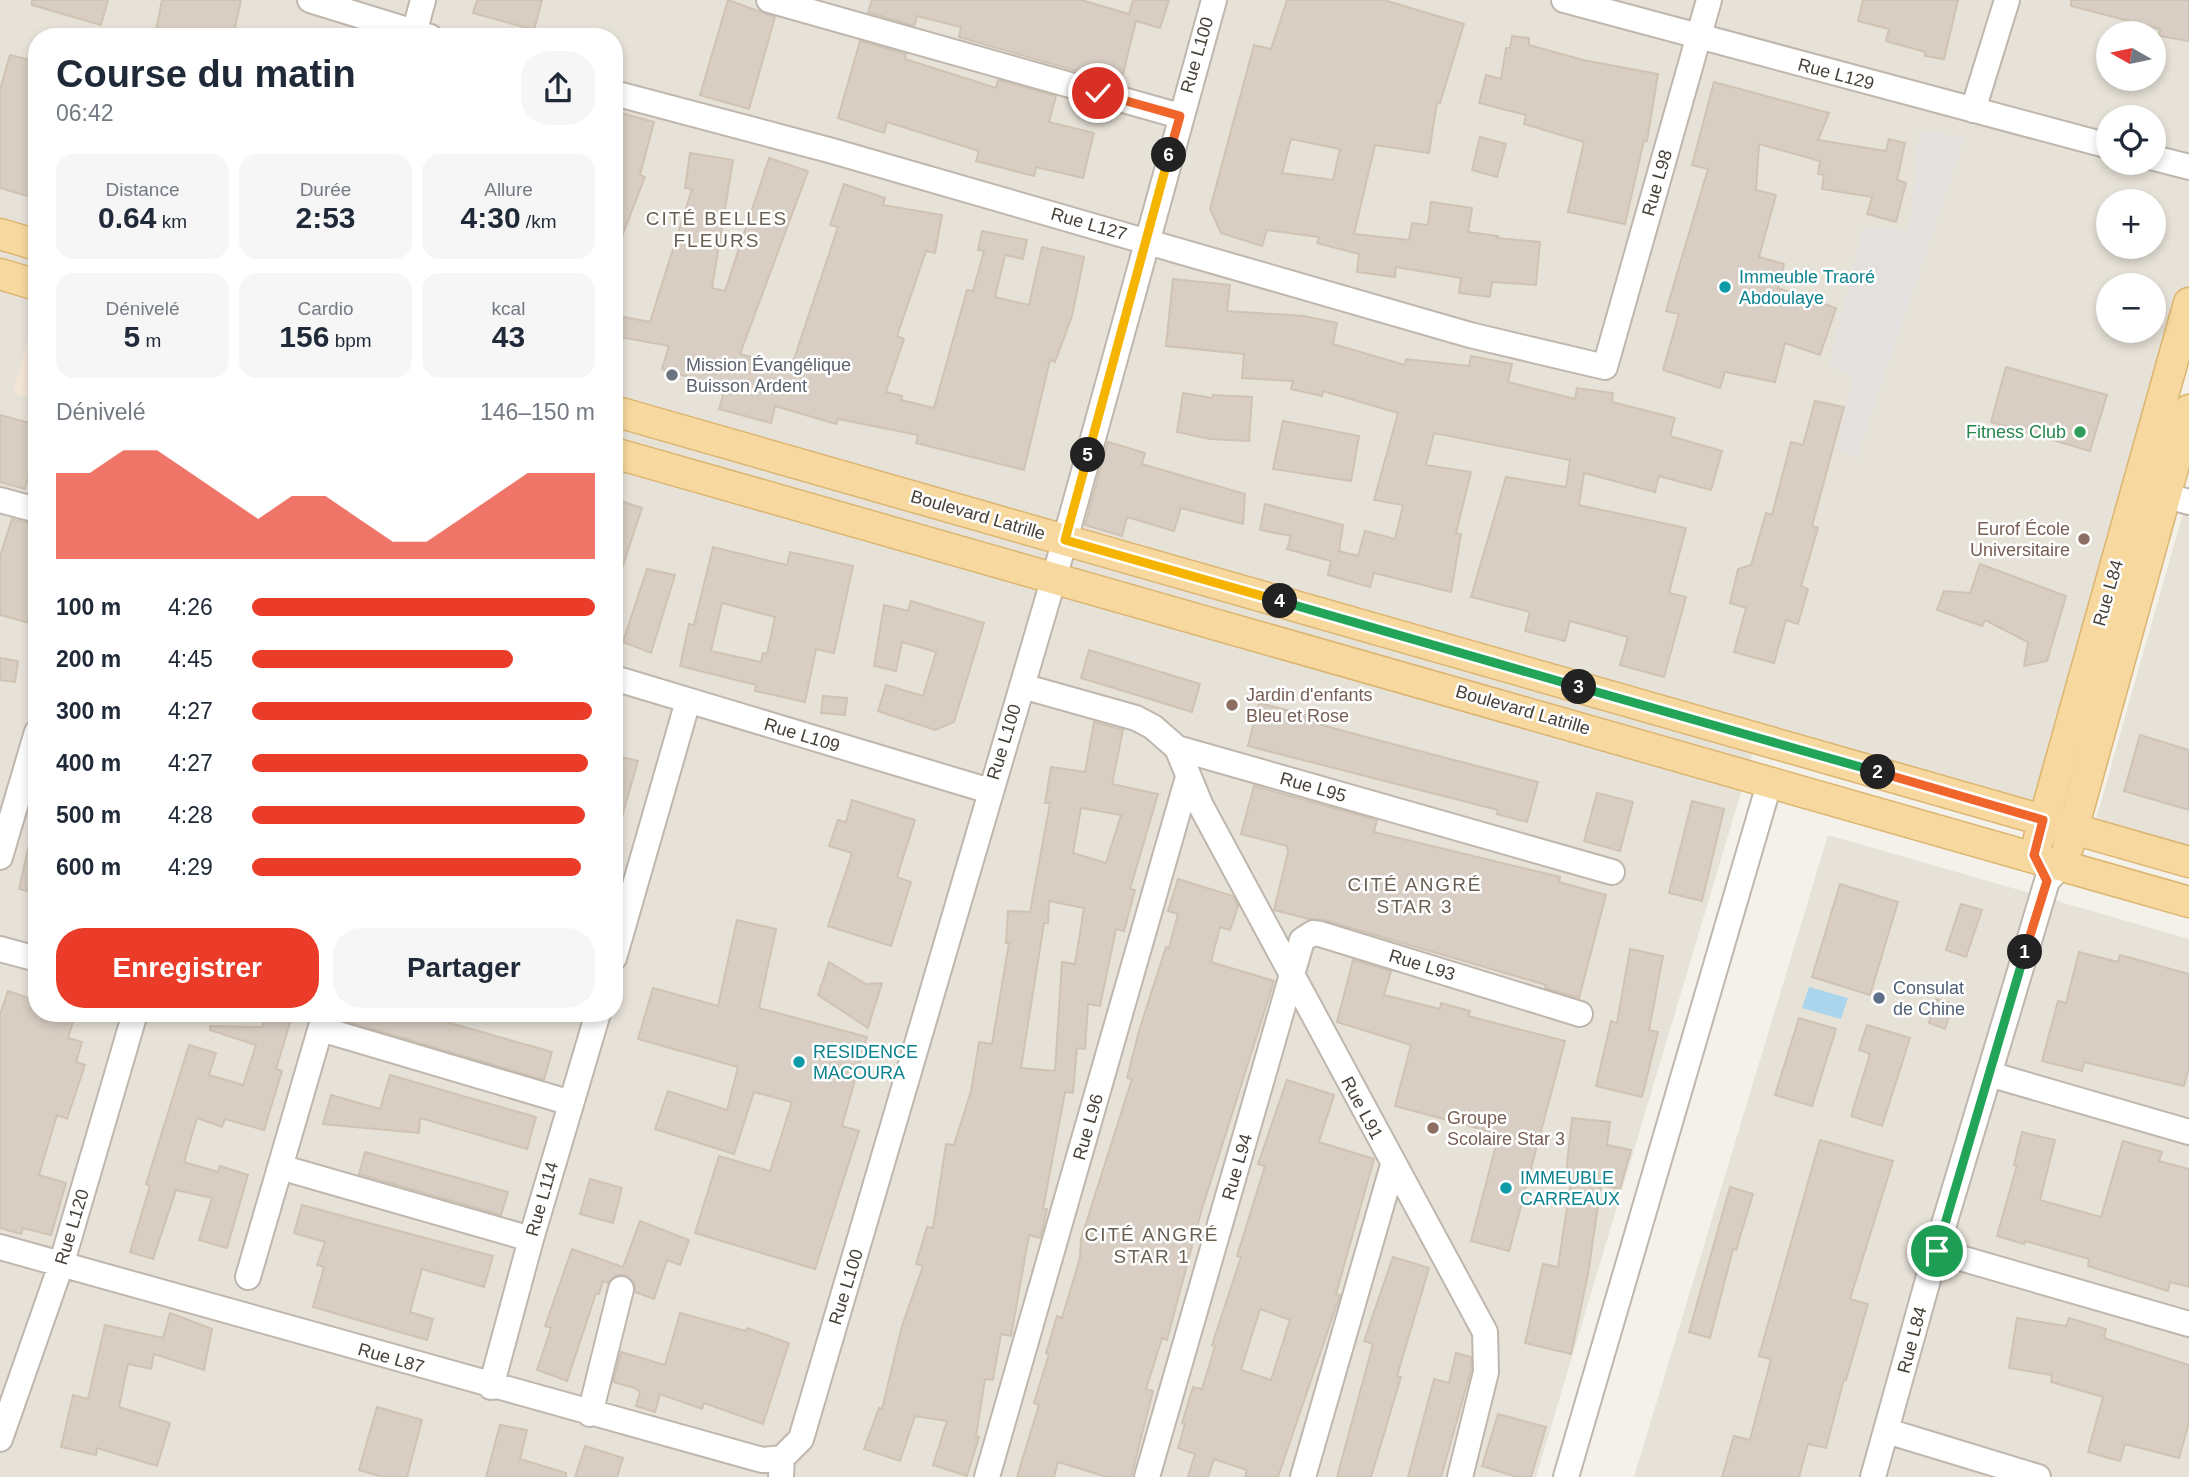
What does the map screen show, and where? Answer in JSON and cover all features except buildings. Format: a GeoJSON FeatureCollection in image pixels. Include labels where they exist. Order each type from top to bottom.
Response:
{"type":"FeatureCollection","features":[{"type":"Feature","properties":{"kind":"main road"},"geometry":{"type":"LineString","coordinates":[[0,234],[28,242]]}},
{"type":"Feature","properties":{"kind":"main road"},"geometry":{"type":"LineString","coordinates":[[0,274],[28,282]]}},
{"type":"Feature","properties":{"kind":"main road","name":"Rue L84"},"geometry":{"type":"LineString","coordinates":[[2048,867],[2043,820],[2164,495],[2189,303]]}},
{"type":"Feature","properties":{"kind":"main road","name":"Rue L84"},"geometry":{"type":"LineString","coordinates":[[2048,867],[2074,828],[2189,410]]}},
{"type":"Feature","properties":{"kind":"main road","name":"Boulevard Latrille"},"geometry":{"type":"LineString","coordinates":[[623,414],[2189,862]]}},
{"type":"Feature","properties":{"kind":"main road","name":"Boulevard Latrille"},"geometry":{"type":"LineString","coordinates":[[623,456],[1770,781],[2048,867],[2189,902]]}},
{"type":"Feature","properties":{"kind":"street"},"geometry":{"type":"LineString","coordinates":[[310,0],[397,28]]}},
{"type":"Feature","properties":{"kind":"street"},"geometry":{"type":"LineString","coordinates":[[420,28],[424,0]]}},
{"type":"Feature","properties":{"kind":"street"},"geometry":{"type":"LineString","coordinates":[[769,0],[1180,116]]}},
{"type":"Feature","properties":{"kind":"street","name":"Rue L100"},"geometry":{"type":"LineString","coordinates":[[782,1472],[801,1439],[894,1129],[1065,540],[1145,240],[1214,0]]}},
{"type":"Feature","properties":{"kind":"street","name":"Rue L129"},"geometry":{"type":"LineString","coordinates":[[1564,0],[2096,143]]}},
{"type":"Feature","properties":{"kind":"street","name":"Rue L98"},"geometry":{"type":"LineString","coordinates":[[1605,367],[1709,0]]}},
{"type":"Feature","properties":{"kind":"street"},"geometry":{"type":"LineString","coordinates":[[1973,110],[2007,0]]}},
{"type":"Feature","properties":{"kind":"street","name":"Rue L127"},"geometry":{"type":"LineString","coordinates":[[623,95],[829,150],[1471,335],[1605,367]]}},
{"type":"Feature","properties":{"kind":"street"},"geometry":{"type":"LineString","coordinates":[[2166,161],[2189,167]]}},
{"type":"Feature","properties":{"kind":"street"},"geometry":{"type":"LineString","coordinates":[[0,500],[28,508]]}},
{"type":"Feature","properties":{"kind":"street","name":"Rue L109"},"geometry":{"type":"LineString","coordinates":[[623,681],[990,791]]}},
{"type":"Feature","properties":{"kind":"street","name":"Rue L95"},"geometry":{"type":"LineString","coordinates":[[1021,686],[1136,718],[1153,727],[1177,748],[1612,872]]}},
{"type":"Feature","properties":{"kind":"street"},"geometry":{"type":"LineString","coordinates":[[623,927],[688,701]]}},
{"type":"Feature","properties":{"kind":"street","name":"Rue L91"},"geometry":{"type":"LineString","coordinates":[[1177,748],[1188,777],[1292,978],[1485,1332],[1488,1352],[1486,1372],[1460,1477]]}},
{"type":"Feature","properties":{"kind":"street"},"geometry":{"type":"LineString","coordinates":[[0,857],[28,762]]}},
{"type":"Feature","properties":{"kind":"street","name":"Rue L96"},"geometry":{"type":"LineString","coordinates":[[987,1477],[1188,777]]}},
{"type":"Feature","properties":{"kind":"street"},"geometry":{"type":"LineString","coordinates":[[1566,1477],[1770,781]]}},
{"type":"Feature","properties":{"kind":"street","name":"Rue L84"},"geometry":{"type":"LineString","coordinates":[[1873,1477],[2048,867]]}},
{"type":"Feature","properties":{"kind":"street","name":"Rue L93"},"geometry":{"type":"LineString","coordinates":[[1292,978],[1302,940],[1307,936],[1320,934],[1580,1014]]}},
{"type":"Feature","properties":{"kind":"street"},"geometry":{"type":"LineString","coordinates":[[0,949],[28,957]]}},
{"type":"Feature","properties":{"kind":"street","name":"Rue L94"},"geometry":{"type":"LineString","coordinates":[[1147,1477],[1292,978]]}},
{"type":"Feature","properties":{"kind":"street","name":"Rue L120"},"geometry":{"type":"LineString","coordinates":[[0,1439],[62,1262],[132,1022]]}},
{"type":"Feature","properties":{"kind":"street"},"geometry":{"type":"LineString","coordinates":[[248,1277],[323,1022]]}},
{"type":"Feature","properties":{"kind":"street"},"geometry":{"type":"LineString","coordinates":[[326,1022],[571,1103]]}},
{"type":"Feature","properties":{"kind":"street","name":"Rue L114"},"geometry":{"type":"LineString","coordinates":[[492,1387],[521,1236],[571,1103],[595,1022]]}},
{"type":"Feature","properties":{"kind":"street"},"geometry":{"type":"LineString","coordinates":[[1989,1074],[2189,1132]]}},
{"type":"Feature","properties":{"kind":"street"},"geometry":{"type":"LineString","coordinates":[[1303,1477],[1393,1165]]}},
{"type":"Feature","properties":{"kind":"street"},"geometry":{"type":"LineString","coordinates":[[280,1167],[521,1236]]}},
{"type":"Feature","properties":{"kind":"street","name":"Rue L87"},"geometry":{"type":"LineString","coordinates":[[0,1247],[62,1262],[492,1387],[762,1460],[782,1472]]}},
{"type":"Feature","properties":{"kind":"street"},"geometry":{"type":"LineString","coordinates":[[1937,1251],[2189,1324]]}},
{"type":"Feature","properties":{"kind":"street"},"geometry":{"type":"LineString","coordinates":[[590,1414],[621,1289]]}},
{"type":"Feature","properties":{"kind":"street"},"geometry":{"type":"LineString","coordinates":[[1887,1432],[2038,1477]]}},
{"type":"Feature","properties":{"kind":"shaded area"},"geometry":{"type":"Polygon","coordinates":[[[0,0],[2189,0],[2189,287],[2044,809],[1760,729],[1536,1477],[0,1477],[0,0]]]}},
{"type":"Feature","properties":{"kind":"shaded area"},"geometry":{"type":"Polygon","coordinates":[[[1920,130],[1965,138],[1857,457],[1837,449],[1853,376],[1829,365],[1864,227],[1909,231],[1920,130]]]}},
{"type":"Feature","properties":{"kind":"shaded area"},"geometry":{"type":"Polygon","coordinates":[[[28,341],[28,397],[13,393],[28,341]]]}},
{"type":"Feature","properties":{"kind":"shaded area"},"geometry":{"type":"Polygon","coordinates":[[[2189,492],[2189,850],[2095,823],[2189,492]]]}},
{"type":"Feature","properties":{"kind":"shaded area"},"geometry":{"type":"Polygon","coordinates":[[[1828,835],[2189,939],[2189,1477],[1634,1477],[1828,835]]]}},
{"type":"Feature","properties":{"kind":"water"},"geometry":{"type":"Polygon","coordinates":[[[1809,987],[1848,998],[1841,1019],[1802,1008],[1809,987]]]}},
{"type":"Feature","properties":{"kind":"place","name":"Immeuble Traoré Abdoulaye"},"geometry":{"type":"Point","coordinates":[1725,287]}},
{"type":"Feature","properties":{"kind":"place","name":"Mission Évangélique Buisson Ardent"},"geometry":{"type":"Point","coordinates":[672,375]}},
{"type":"Feature","properties":{"kind":"place","name":"Fitness Club"},"geometry":{"type":"Point","coordinates":[2080,432]}},
{"type":"Feature","properties":{"kind":"place","name":"Eurof École Universitaire"},"geometry":{"type":"Point","coordinates":[2084,539]}},
{"type":"Feature","properties":{"kind":"place","name":"Jardin d'enfants Bleu et Rose"},"geometry":{"type":"Point","coordinates":[1232,705]}},
{"type":"Feature","properties":{"kind":"place","name":"Consulat de Chine"},"geometry":{"type":"Point","coordinates":[1879,998]}},
{"type":"Feature","properties":{"kind":"place","name":"RESIDENCE MACOURA"},"geometry":{"type":"Point","coordinates":[799,1062]}},
{"type":"Feature","properties":{"kind":"place","name":"Groupe Scolaire Star 3"},"geometry":{"type":"Point","coordinates":[1433,1128]}},
{"type":"Feature","properties":{"kind":"place","name":"IMMEUBLE CARREAUX"},"geometry":{"type":"Point","coordinates":[1506,1188]}},
{"type":"Feature","properties":{"kind":"district","name":"CITÉ BELLES FLEURS"},"geometry":{"type":"Point","coordinates":[717,229]}},
{"type":"Feature","properties":{"kind":"district","name":"CITÉ ANGRÉ STAR 3"},"geometry":{"type":"Point","coordinates":[1415,895]}},
{"type":"Feature","properties":{"kind":"district","name":"CITÉ ANGRÉ STAR 1"},"geometry":{"type":"Point","coordinates":[1152,1245]}},
{"type":"Feature","properties":{"kind":"route"},"geometry":{"type":"LineString","coordinates":[[1098,93],[1180,116],[1065,540],[2043,820],[2034,855],[2047,881],[1937,1251]]}}]}
